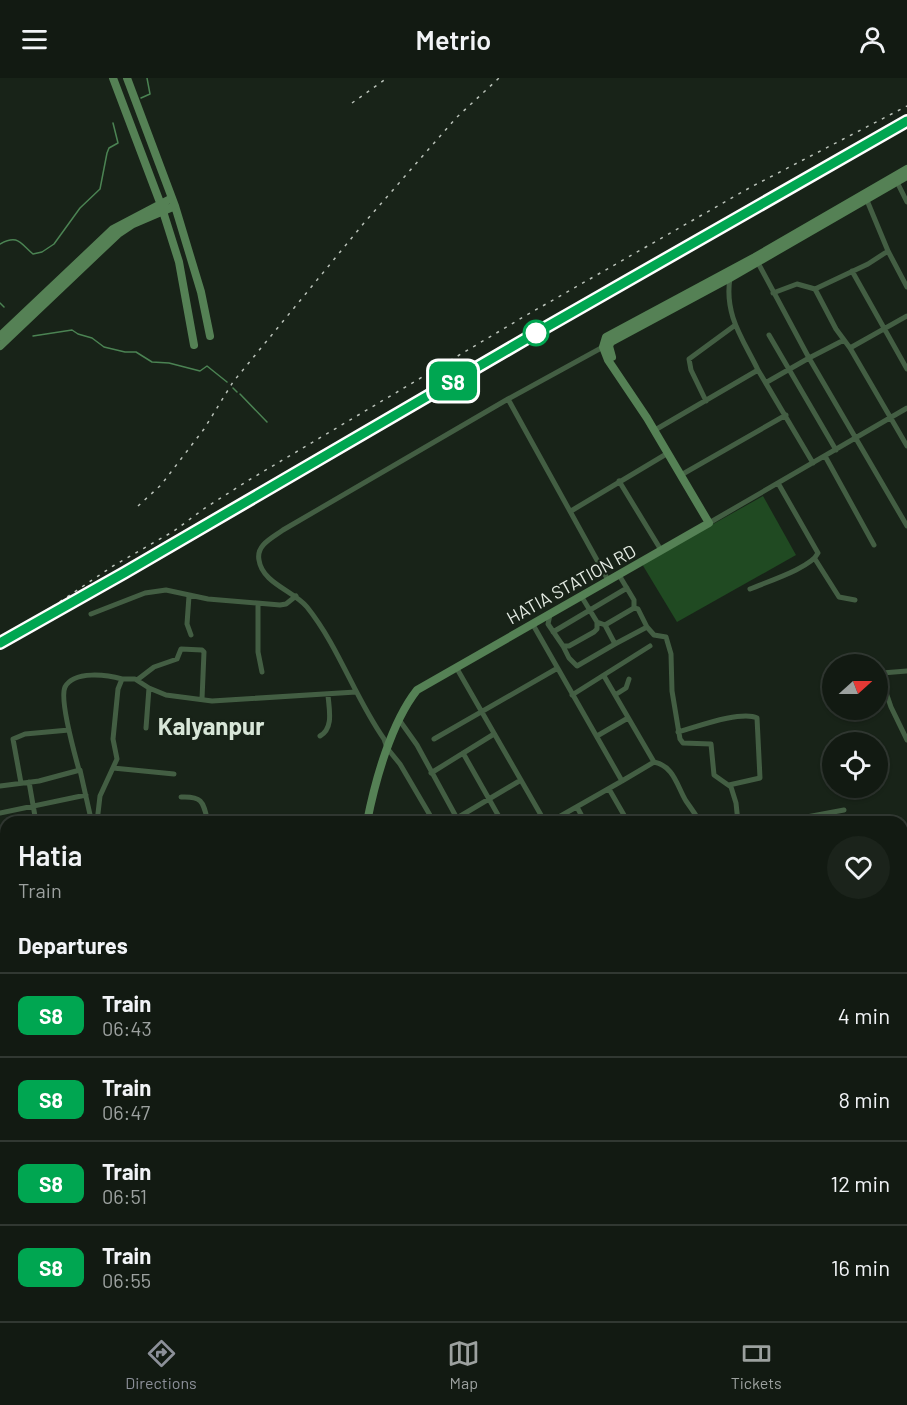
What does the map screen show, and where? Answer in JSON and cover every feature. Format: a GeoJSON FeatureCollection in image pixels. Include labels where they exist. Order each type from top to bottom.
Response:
{"type":"FeatureCollection","features":[{"type":"Feature","properties":{"kind":"street"},"geometry":{"type":"LineString","coordinates":[[113,78],[179,262],[194,345]]}},
{"type":"Feature","properties":{"kind":"street"},"geometry":{"type":"LineString","coordinates":[[127,78],[174,202],[201,292],[210,336]]}},
{"type":"Feature","properties":{"kind":"street"},"geometry":{"type":"LineString","coordinates":[[907,169],[865,197],[756,260],[606,337],[603,346],[608,360],[654,430],[709,523],[907,408]]}},
{"type":"Feature","properties":{"kind":"street"},"geometry":{"type":"LineString","coordinates":[[865,197],[907,177]]}},
{"type":"Feature","properties":{"kind":"street"},"geometry":{"type":"LineString","coordinates":[[897,182],[907,202]]}},
{"type":"Feature","properties":{"kind":"street"},"geometry":{"type":"LineString","coordinates":[[865,197],[888,251],[907,287]]}},
{"type":"Feature","properties":{"kind":"street"},"geometry":{"type":"LineString","coordinates":[[0,336],[113,229],[174,202]]}},
{"type":"Feature","properties":{"kind":"street"},"geometry":{"type":"LineString","coordinates":[[0,346],[118,234],[161,207]]}},
{"type":"Feature","properties":{"kind":"street"},"geometry":{"type":"LineString","coordinates":[[773,293],[797,284],[815,289],[888,251]]}},
{"type":"Feature","properties":{"kind":"street"},"geometry":{"type":"LineString","coordinates":[[616,370],[610,352],[611,342],[730,278],[756,260]]}},
{"type":"Feature","properties":{"kind":"street"},"geometry":{"type":"LineString","coordinates":[[756,260],[808,358],[907,526]]}},
{"type":"Feature","properties":{"kind":"street"},"geometry":{"type":"LineString","coordinates":[[852,271],[907,369]]}},
{"type":"Feature","properties":{"kind":"street"},"geometry":{"type":"LineString","coordinates":[[730,278],[728,289],[734,326],[813,463]]}},
{"type":"Feature","properties":{"kind":"street"},"geometry":{"type":"LineString","coordinates":[[815,289],[907,446]]}},
{"type":"Feature","properties":{"kind":"street"},"geometry":{"type":"LineString","coordinates":[[850,348],[907,316]]}},
{"type":"Feature","properties":{"kind":"street"},"geometry":{"type":"LineString","coordinates":[[706,401],[691,370],[689,359],[734,326]]}},
{"type":"Feature","properties":{"kind":"street"},"geometry":{"type":"LineString","coordinates":[[769,334],[836,450]]}},
{"type":"Feature","properties":{"kind":"street"},"geometry":{"type":"LineString","coordinates":[[767,382],[844,340]]}},
{"type":"Feature","properties":{"kind":"street"},"geometry":{"type":"LineString","coordinates":[[430,816],[400,764],[387,748],[314,616],[296,596],[265,574],[258,558],[260,549],[266,542],[508,399],[603,346]]}},
{"type":"Feature","properties":{"kind":"street"},"geometry":{"type":"LineString","coordinates":[[654,430],[759,370]]}},
{"type":"Feature","properties":{"kind":"street"},"geometry":{"type":"LineString","coordinates":[[508,399],[608,580]]}},
{"type":"Feature","properties":{"kind":"street"},"geometry":{"type":"LineString","coordinates":[[681,475],[786,415]]}},
{"type":"Feature","properties":{"kind":"street"},"geometry":{"type":"LineString","coordinates":[[571,511],[668,453]]}},
{"type":"Feature","properties":{"kind":"street"},"geometry":{"type":"LineString","coordinates":[[825,456],[874,545]]}},
{"type":"Feature","properties":{"kind":"street"},"geometry":{"type":"LineString","coordinates":[[619,481],[661,550]]}},
{"type":"Feature","properties":{"kind":"street"},"geometry":{"type":"LineString","coordinates":[[750,588],[815,559],[818,553],[778,483]]}},
{"type":"Feature","properties":{"kind":"street","name":"HATIA STATION RD"},"geometry":{"type":"LineString","coordinates":[[369,816],[387,748],[409,700],[417,690],[709,523]]}},
{"type":"Feature","properties":{"kind":"street"},"geometry":{"type":"LineString","coordinates":[[815,559],[839,597],[855,600]]}},
{"type":"Feature","properties":{"kind":"street"},"geometry":{"type":"LineString","coordinates":[[619,574],[634,600],[634,608]]}},
{"type":"Feature","properties":{"kind":"street"},"geometry":{"type":"LineString","coordinates":[[553,632],[627,588]]}},
{"type":"Feature","properties":{"kind":"street"},"geometry":{"type":"LineString","coordinates":[[91,614],[155,591],[177,591],[189,596],[280,605],[286,604],[296,596]]}},
{"type":"Feature","properties":{"kind":"street"},"geometry":{"type":"LineString","coordinates":[[563,646],[569,646],[597,629],[597,622],[583,599],[583,595]]}},
{"type":"Feature","properties":{"kind":"street"},"geometry":{"type":"LineString","coordinates":[[189,596],[187,624],[191,635]]}},
{"type":"Feature","properties":{"kind":"street"},"geometry":{"type":"LineString","coordinates":[[258,603],[258,646],[262,672]]}},
{"type":"Feature","properties":{"kind":"street"},"geometry":{"type":"LineString","coordinates":[[605,625],[634,608]]}},
{"type":"Feature","properties":{"kind":"street"},"geometry":{"type":"LineString","coordinates":[[634,608],[638,609],[654,635],[666,637],[670,650],[672,691],[678,732],[680,739],[683,743],[711,744],[714,775],[729,784],[760,778],[757,718],[753,716],[733,717],[678,732]]}},
{"type":"Feature","properties":{"kind":"street"},"geometry":{"type":"LineString","coordinates":[[550,614],[548,624],[573,664],[577,666],[647,627]]}},
{"type":"Feature","properties":{"kind":"street"},"geometry":{"type":"LineString","coordinates":[[597,622],[605,625],[615,644]]}},
{"type":"Feature","properties":{"kind":"street"},"geometry":{"type":"LineString","coordinates":[[532,624],[622,781]]}},
{"type":"Feature","properties":{"kind":"street"},"geometry":{"type":"LineString","coordinates":[[572,695],[650,646]]}},
{"type":"Feature","properties":{"kind":"street"},"geometry":{"type":"LineString","coordinates":[[137,680],[154,666],[177,659],[182,649],[202,650],[202,699]]}},
{"type":"Feature","properties":{"kind":"street"},"geometry":{"type":"LineString","coordinates":[[456,667],[542,816]]}},
{"type":"Feature","properties":{"kind":"street"},"geometry":{"type":"LineString","coordinates":[[434,739],[556,669]]}},
{"type":"Feature","properties":{"kind":"street"},"geometry":{"type":"LineString","coordinates":[[907,670],[880,675],[891,707],[907,740]]}},
{"type":"Feature","properties":{"kind":"street"},"geometry":{"type":"LineString","coordinates":[[94,816],[69,730],[64,694],[67,685],[75,680],[102,674],[137,680],[166,695],[221,701],[356,692]]}},
{"type":"Feature","properties":{"kind":"street"},"geometry":{"type":"LineString","coordinates":[[604,676],[654,762],[670,771],[696,816]]}},
{"type":"Feature","properties":{"kind":"street"},"geometry":{"type":"LineString","coordinates":[[96,816],[100,796],[117,759],[113,739],[118,689],[122,679]]}},
{"type":"Feature","properties":{"kind":"street"},"geometry":{"type":"LineString","coordinates":[[615,695],[626,688],[629,679]]}},
{"type":"Feature","properties":{"kind":"street"},"geometry":{"type":"LineString","coordinates":[[146,728],[149,688]]}},
{"type":"Feature","properties":{"kind":"street"},"geometry":{"type":"LineString","coordinates":[[320,736],[329,726],[328,695]]}},
{"type":"Feature","properties":{"kind":"street"},"geometry":{"type":"LineString","coordinates":[[597,736],[628,718]]}},
{"type":"Feature","properties":{"kind":"street"},"geometry":{"type":"LineString","coordinates":[[400,721],[411,735],[456,816]]}},
{"type":"Feature","properties":{"kind":"street"},"geometry":{"type":"LineString","coordinates":[[21,783],[13,739],[25,734],[69,730]]}},
{"type":"Feature","properties":{"kind":"street"},"geometry":{"type":"LineString","coordinates":[[431,773],[494,734]]}},
{"type":"Feature","properties":{"kind":"street"},"geometry":{"type":"LineString","coordinates":[[463,753],[499,816]]}},
{"type":"Feature","properties":{"kind":"street"},"geometry":{"type":"LineString","coordinates":[[561,816],[654,762]]}},
{"type":"Feature","properties":{"kind":"street"},"geometry":{"type":"LineString","coordinates":[[112,768],[174,774]]}},
{"type":"Feature","properties":{"kind":"street"},"geometry":{"type":"LineString","coordinates":[[0,786],[29,782],[79,770]]}},
{"type":"Feature","properties":{"kind":"street"},"geometry":{"type":"LineString","coordinates":[[464,816],[521,780]]}},
{"type":"Feature","properties":{"kind":"street"},"geometry":{"type":"LineString","coordinates":[[29,782],[35,816]]}},
{"type":"Feature","properties":{"kind":"street"},"geometry":{"type":"LineString","coordinates":[[729,784],[736,803],[737,816]]}},
{"type":"Feature","properties":{"kind":"street"},"geometry":{"type":"LineString","coordinates":[[609,789],[625,816]]}},
{"type":"Feature","properties":{"kind":"street"},"geometry":{"type":"LineString","coordinates":[[0,813],[87,795]]}},
{"type":"Feature","properties":{"kind":"street"},"geometry":{"type":"LineString","coordinates":[[181,798],[195,796],[199,798],[206,816]]}},
{"type":"Feature","properties":{"kind":"street"},"geometry":{"type":"LineString","coordinates":[[577,807],[582,816]]}},
{"type":"Feature","properties":{"kind":"street"},"geometry":{"type":"LineString","coordinates":[[812,816],[844,810]]}},
{"type":"Feature","properties":{"kind":"green space"},"geometry":{"type":"Polygon","coordinates":[[[763,496],[796,555],[677,622],[642,564],[763,496]]]}},
{"type":"Feature","properties":{"kind":"waterway"},"geometry":{"type":"LineString","coordinates":[[141,98],[150,94],[147,78]]}},
{"type":"Feature","properties":{"kind":"waterway"},"geometry":{"type":"LineString","coordinates":[[0,244],[15,240],[22,243],[33,254],[42,252],[54,244],[80,208],[100,189],[107,153],[109,148],[118,143],[113,123]]}},
{"type":"Feature","properties":{"kind":"waterway"},"geometry":{"type":"LineString","coordinates":[[0,303],[4,307]]}},
{"type":"Feature","properties":{"kind":"waterway"},"geometry":{"type":"LineString","coordinates":[[33,336],[72,330],[92,338],[104,347],[136,352],[152,362],[169,363],[200,371],[207,366],[227,382]]}},
{"type":"Feature","properties":{"kind":"waterway"},"geometry":{"type":"LineString","coordinates":[[233,388],[237,392]]}},
{"type":"Feature","properties":{"kind":"waterway"},"geometry":{"type":"LineString","coordinates":[[240,394],[267,422]]}},
{"type":"Feature","properties":{"kind":"railway"},"geometry":{"type":"LineString","coordinates":[[352,103],[387,78]]}},
{"type":"Feature","properties":{"kind":"railway"},"geometry":{"type":"LineString","coordinates":[[138,506],[161,485],[204,429],[233,382],[364,223],[456,118],[499,78]]}},
{"type":"Feature","properties":{"kind":"railway"},"geometry":{"type":"LineString","coordinates":[[0,642],[113,566],[174,531],[249,480],[525,316],[751,187],[907,106]]}},
{"type":"Feature","properties":{"kind":"railway"},"geometry":{"type":"LineString","coordinates":[[83,596],[907,121]]}},
{"type":"Feature","properties":{"kind":"train","name":"S8"},"geometry":{"type":"LineString","coordinates":[[0,643],[907,121]]}},
{"type":"Feature","properties":{"kind":"district","name":"Kalyanpur"},"geometry":{"type":"Point","coordinates":[211,725]}}]}
